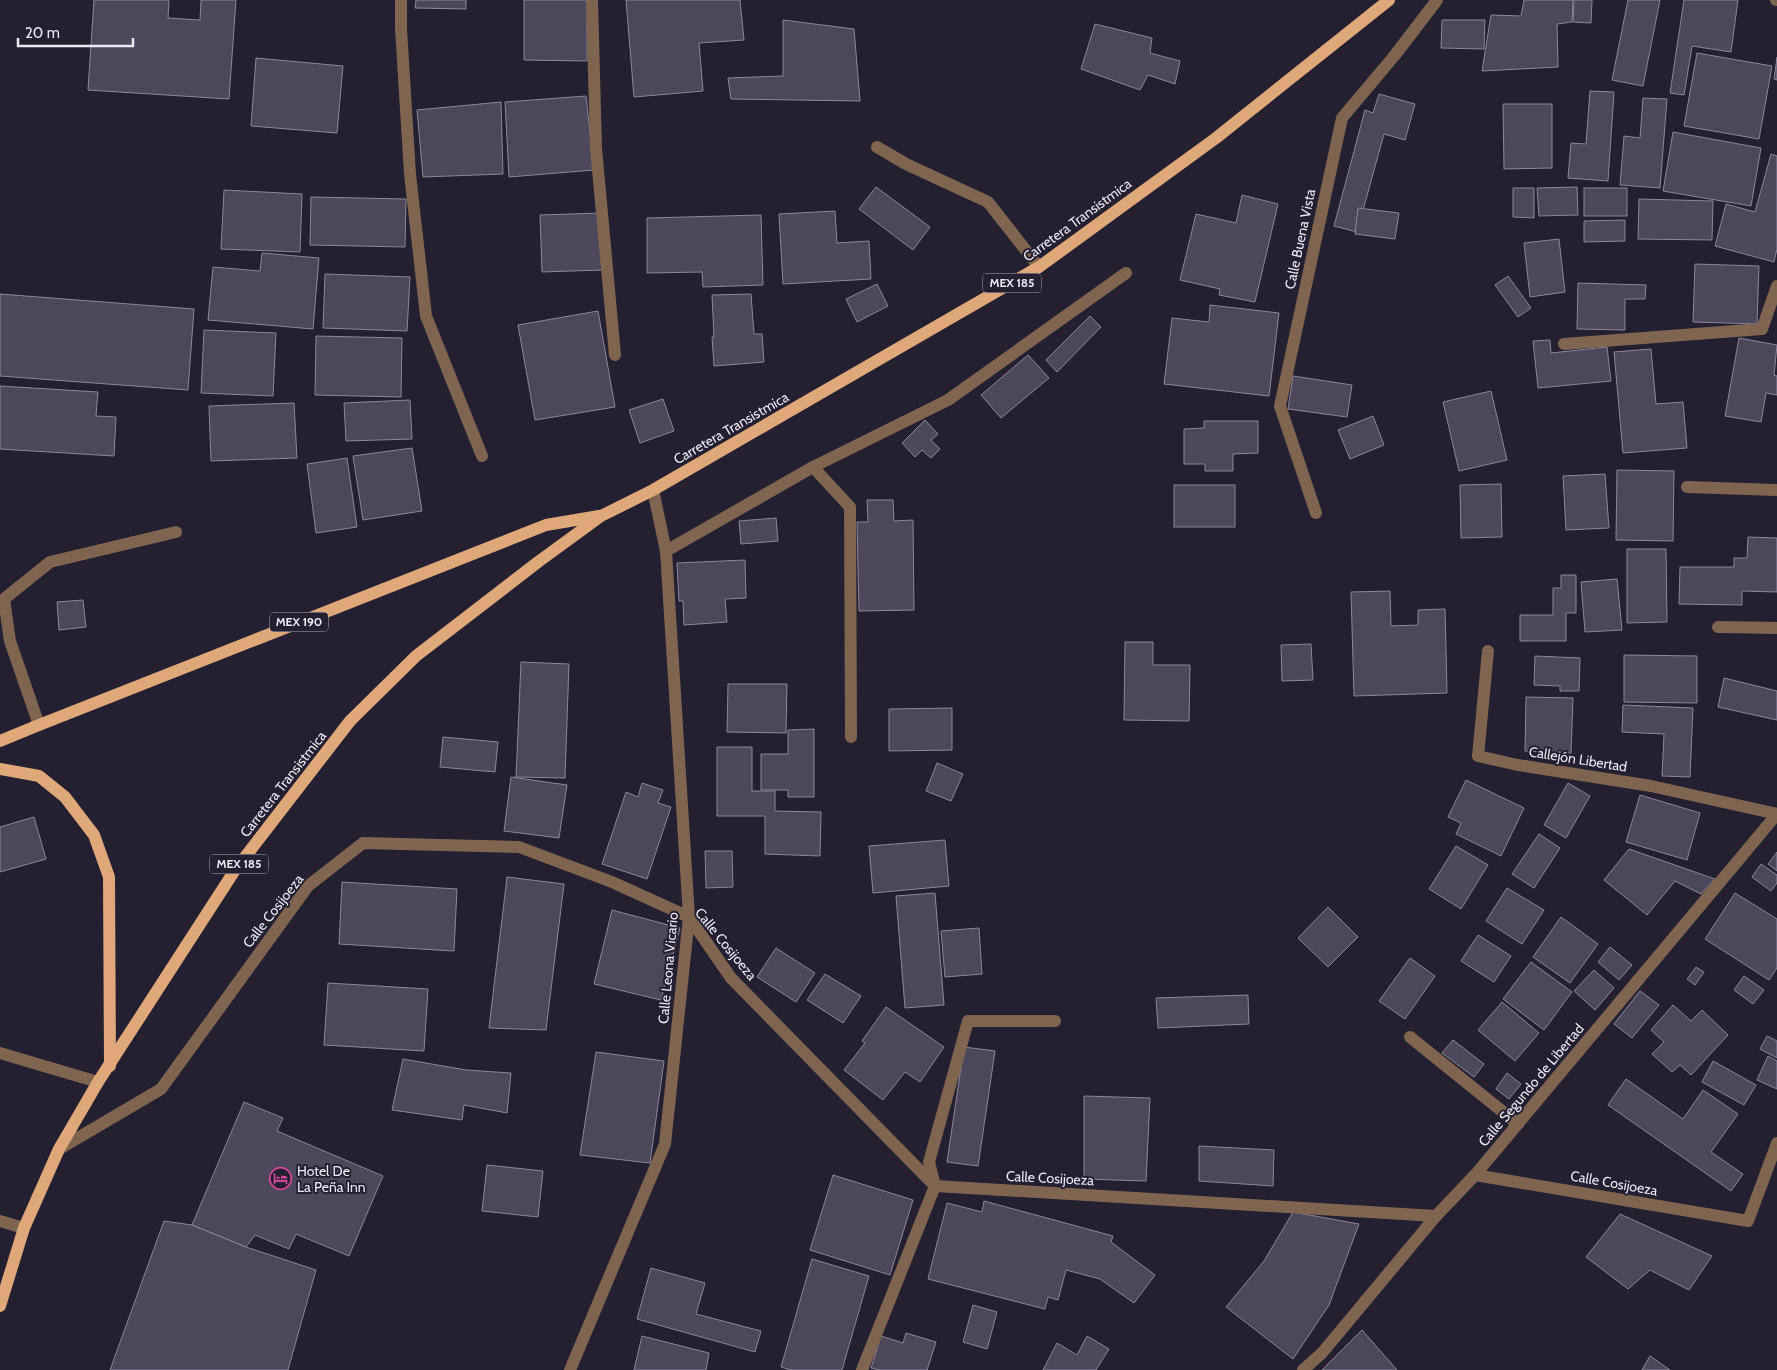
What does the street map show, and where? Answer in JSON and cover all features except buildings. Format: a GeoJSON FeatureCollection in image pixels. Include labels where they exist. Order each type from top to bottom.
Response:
{"type":"FeatureCollection","features":[{"type":"Feature","properties":{"kind":"main road","name":"Carretera Transistmica"},"geometry":{"type":"LineString","coordinates":[[0,1306],[24,1228],[59,1149],[98,1082],[235,870],[350,721],[416,656],[601,516],[653,490],[1040,267],[1216,138],[1389,0]]}},
{"type":"Feature","properties":{"kind":"main road","name":"Carretera Transistmica"},"geometry":{"type":"LineString","coordinates":[[0,742],[546,525],[601,516]]}},
{"type":"Feature","properties":{"kind":"main road"},"geometry":{"type":"LineString","coordinates":[[0,770],[38,776],[65,797],[94,835],[109,877],[110,1066]]}},
{"type":"Feature","properties":{"kind":"street"},"geometry":{"type":"LineString","coordinates":[[401,0],[410,174],[426,316],[482,456]]}},
{"type":"Feature","properties":{"kind":"street"},"geometry":{"type":"LineString","coordinates":[[592,0],[596,148],[615,355]]}},
{"type":"Feature","properties":{"kind":"street","name":"Calle Buena Vista"},"geometry":{"type":"LineString","coordinates":[[1316,512],[1280,406],[1342,118],[1396,55],[1437,0]]}},
{"type":"Feature","properties":{"kind":"street"},"geometry":{"type":"LineString","coordinates":[[876,147],[906,164],[988,202],[1040,267]]}},
{"type":"Feature","properties":{"kind":"street"},"geometry":{"type":"LineString","coordinates":[[666,551],[813,467],[948,400],[1126,272]]}},
{"type":"Feature","properties":{"kind":"street"},"geometry":{"type":"LineString","coordinates":[[1564,344],[1762,328],[1777,286]]}},
{"type":"Feature","properties":{"kind":"street"},"geometry":{"type":"LineString","coordinates":[[813,467],[850,508],[851,737]]}},
{"type":"Feature","properties":{"kind":"street"},"geometry":{"type":"LineString","coordinates":[[1687,487],[1777,490]]}},
{"type":"Feature","properties":{"kind":"street","name":"Calle Leona Vicario"},"geometry":{"type":"LineString","coordinates":[[570,1370],[665,1144],[689,917],[666,551],[653,490]]}},
{"type":"Feature","properties":{"kind":"street"},"geometry":{"type":"LineString","coordinates":[[39,725],[10,640],[4,599],[50,562],[176,532]]}},
{"type":"Feature","properties":{"kind":"street"},"geometry":{"type":"LineString","coordinates":[[1718,627],[1777,628]]}},
{"type":"Feature","properties":{"kind":"street","name":"Callejón Libertad"},"geometry":{"type":"LineString","coordinates":[[1488,651],[1478,756],[1518,765],[1651,786],[1777,814]]}},
{"type":"Feature","properties":{"kind":"street","name":"Calle Segundo de Libertad"},"geometry":{"type":"LineString","coordinates":[[1303,1370],[1322,1353],[1436,1216],[1475,1175],[1777,814]]}},
{"type":"Feature","properties":{"kind":"street","name":"Calle Cosijoeza"},"geometry":{"type":"LineString","coordinates":[[59,1149],[161,1089],[308,886],[363,843],[519,847],[612,882],[689,917],[731,978],[935,1186],[1436,1216]]}},
{"type":"Feature","properties":{"kind":"street"},"geometry":{"type":"LineString","coordinates":[[862,1370],[935,1186],[929,1162],[968,1021],[1055,1021]]}},
{"type":"Feature","properties":{"kind":"street"},"geometry":{"type":"LineString","coordinates":[[1410,1036],[1518,1124]]}},
{"type":"Feature","properties":{"kind":"street"},"geometry":{"type":"LineString","coordinates":[[0,1053],[98,1082]]}},
{"type":"Feature","properties":{"kind":"street","name":"Calle Cosijoeza"},"geometry":{"type":"LineString","coordinates":[[1475,1175],[1748,1221],[1777,1143]]}},
{"type":"Feature","properties":{"kind":"street"},"geometry":{"type":"LineString","coordinates":[[0,1221],[24,1228]]}},
{"type":"Feature","properties":{"kind":"place","name":"Hotel De La Peña Inn"},"geometry":{"type":"Point","coordinates":[281,1179]}}]}
